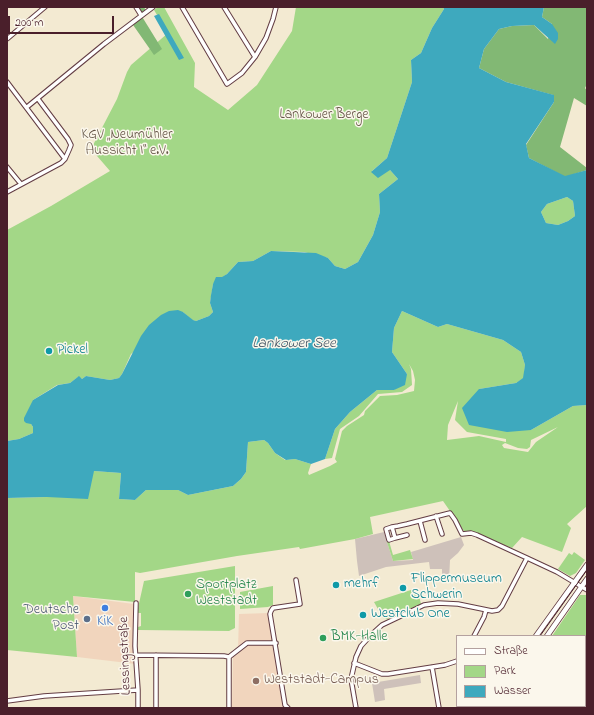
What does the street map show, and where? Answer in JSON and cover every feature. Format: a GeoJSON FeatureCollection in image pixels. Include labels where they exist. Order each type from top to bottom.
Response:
{"type":"FeatureCollection","features":[{"type":"Feature","properties":{"kind":"street"},"geometry":{"type":"LineString","coordinates":[[7,39],[45,7]]}},
{"type":"Feature","properties":{"kind":"street"},"geometry":{"type":"LineString","coordinates":[[136,7],[141,15]]}},
{"type":"Feature","properties":{"kind":"street"},"geometry":{"type":"LineString","coordinates":[[27,107],[153,7]]}},
{"type":"Feature","properties":{"kind":"street"},"geometry":{"type":"LineString","coordinates":[[182,7],[227,84],[242,73],[255,57],[266,38],[276,7]]}},
{"type":"Feature","properties":{"kind":"street"},"geometry":{"type":"LineString","coordinates":[[224,7],[255,57]]}},
{"type":"Feature","properties":{"kind":"street"},"geometry":{"type":"LineString","coordinates":[[7,82],[65,159]]}},
{"type":"Feature","properties":{"kind":"street"},"geometry":{"type":"LineString","coordinates":[[7,192],[51,169],[65,159],[71,145],[38,99]]}},
{"type":"Feature","properties":{"kind":"street"},"geometry":{"type":"LineString","coordinates":[[7,167],[21,184]]}},
{"type":"Feature","properties":{"kind":"street"},"geometry":{"type":"LineString","coordinates":[[407,536],[389,540],[386,529],[450,513],[462,534],[471,533],[477,535],[557,572],[587,590]]}},
{"type":"Feature","properties":{"kind":"street"},"geometry":{"type":"LineString","coordinates":[[436,516],[442,534]]}},
{"type":"Feature","properties":{"kind":"street"},"geometry":{"type":"LineString","coordinates":[[420,521],[425,540]]}},
{"type":"Feature","properties":{"kind":"street"},"geometry":{"type":"LineString","coordinates":[[392,527],[395,538]]}},
{"type":"Feature","properties":{"kind":"street"},"geometry":{"type":"LineString","coordinates":[[356,708],[351,679],[354,663],[361,646],[377,629],[382,625],[424,605],[449,603],[492,611],[498,610],[502,606],[527,558]]}},
{"type":"Feature","properties":{"kind":"street"},"geometry":{"type":"LineString","coordinates":[[537,635],[587,565]]}},
{"type":"Feature","properties":{"kind":"street"},"geometry":{"type":"LineString","coordinates":[[548,635],[587,579]]}},
{"type":"Feature","properties":{"kind":"street"},"geometry":{"type":"LineString","coordinates":[[288,708],[285,704],[271,611],[273,608],[300,604],[296,580]]}},
{"type":"Feature","properties":{"kind":"street","name":"Lessingstraße"},"geometry":{"type":"LineString","coordinates":[[136,603],[138,708]]}},
{"type":"Feature","properties":{"kind":"street"},"geometry":{"type":"LineString","coordinates":[[475,635],[486,610]]}},
{"type":"Feature","properties":{"kind":"street"},"geometry":{"type":"LineString","coordinates":[[136,655],[229,657],[247,643],[276,643]]}},
{"type":"Feature","properties":{"kind":"street","name":"Lessingstraße"},"geometry":{"type":"LineString","coordinates":[[156,655],[156,708]]}},
{"type":"Feature","properties":{"kind":"street"},"geometry":{"type":"LineString","coordinates":[[229,657],[229,708]]}},
{"type":"Feature","properties":{"kind":"street"},"geometry":{"type":"LineString","coordinates":[[354,663],[382,674],[388,674],[432,667],[456,660]]}},
{"type":"Feature","properties":{"kind":"street"},"geometry":{"type":"LineString","coordinates":[[432,667],[439,708]]}},
{"type":"Feature","properties":{"kind":"street"},"geometry":{"type":"LineString","coordinates":[[7,701],[44,696],[138,690]]}},
{"type":"Feature","properties":{"kind":"shaded area"},"geometry":{"type":"Polygon","coordinates":[[[384,532],[393,561],[413,560],[411,552],[461,537],[464,545],[450,560],[449,581],[442,581],[442,569],[430,569],[429,562],[386,567],[359,576],[355,539],[384,532]]]}},
{"type":"Feature","properties":{"kind":"shaded area"},"geometry":{"type":"Polygon","coordinates":[[[73,596],[134,604],[136,664],[77,657],[73,596]]]}},
{"type":"Feature","properties":{"kind":"shaded area","name":"Weststadt-Campus"},"geometry":{"type":"Polygon","coordinates":[[[269,613],[284,708],[232,708],[233,654],[238,650],[239,614],[269,613]]]}},
{"type":"Feature","properties":{"kind":"shaded area"},"geometry":{"type":"Polygon","coordinates":[[[420,675],[421,683],[384,689],[385,700],[375,702],[372,683],[420,675]]]}},
{"type":"Feature","properties":{"kind":"green space"},"geometry":{"type":"Polygon","coordinates":[[[136,7],[144,7],[146,11],[141,15],[136,7]]]}},
{"type":"Feature","properties":{"kind":"green space","name":"Lankower Berge"},"geometry":{"type":"Polygon","coordinates":[[[158,7],[164,7],[195,63],[194,87],[228,110],[257,85],[292,31],[296,7],[443,7],[444,9],[432,28],[421,53],[411,60],[412,82],[387,158],[372,171],[390,170],[398,179],[379,194],[380,212],[373,235],[358,262],[345,269],[335,266],[328,258],[304,252],[271,251],[253,261],[238,262],[227,274],[213,284],[210,303],[213,312],[209,316],[196,321],[192,320],[183,312],[131,354],[119,378],[110,380],[86,376],[82,379],[78,377],[70,383],[57,385],[33,400],[31,424],[33,427],[33,433],[19,439],[7,441],[7,230],[110,171],[91,149],[117,99],[131,65],[168,33],[154,10],[158,7]]]}},
{"type":"Feature","properties":{"kind":"green space"},"geometry":{"type":"Polygon","coordinates":[[[544,7],[587,7],[587,84],[585,88],[587,91],[587,106],[574,98],[560,147],[587,168],[587,170],[565,177],[529,158],[526,145],[554,102],[553,95],[506,82],[479,68],[484,49],[499,29],[512,26],[534,25],[548,39],[552,24],[542,17],[544,7]]]}},
{"type":"Feature","properties":{"kind":"green space"},"geometry":{"type":"Polygon","coordinates":[[[141,15],[162,49],[154,55],[131,22],[141,15]]]}},
{"type":"Feature","properties":{"kind":"green space"},"geometry":{"type":"Polygon","coordinates":[[[567,197],[573,201],[575,216],[558,225],[546,223],[541,212],[547,204],[567,197]]]}},
{"type":"Feature","properties":{"kind":"green space"},"geometry":{"type":"Polygon","coordinates":[[[402,311],[438,327],[447,324],[503,340],[521,352],[525,365],[524,378],[516,383],[479,389],[531,430],[573,406],[587,405],[587,506],[567,524],[571,528],[562,552],[522,537],[512,548],[477,535],[466,534],[443,501],[370,517],[373,534],[355,539],[300,549],[299,547],[237,556],[140,573],[135,572],[135,602],[73,596],[77,657],[7,650],[7,498],[47,497],[94,471],[121,473],[119,499],[135,500],[146,490],[178,490],[188,495],[233,486],[246,472],[248,442],[264,440],[275,453],[285,460],[295,459],[311,464],[308,473],[309,475],[330,466],[337,462],[335,459],[342,431],[364,415],[365,411],[380,396],[397,395],[414,391],[415,380],[413,371],[409,364],[411,369],[412,385],[402,392],[378,394],[359,416],[340,429],[332,458],[325,459],[335,429],[350,412],[377,390],[394,390],[407,374],[392,352],[394,328],[402,311]],[[458,401],[448,425],[447,440],[479,436],[506,442],[506,439],[467,432],[455,420],[458,401]],[[558,427],[531,440],[530,447],[527,449],[518,448],[505,443],[502,445],[504,448],[528,452],[536,442],[558,427]]]}},
{"type":"Feature","properties":{"kind":"green space"},"geometry":{"type":"Polygon","coordinates":[[[389,541],[393,555],[410,550],[413,559],[393,561],[387,542],[389,541]]]}},
{"type":"Feature","properties":{"kind":"green space"},"geometry":{"type":"Polygon","coordinates":[[[574,552],[585,560],[576,573],[570,576],[558,569],[569,553],[572,555],[574,552]]]}},
{"type":"Feature","properties":{"kind":"green space","name":"Sportplatz Weststadt"},"geometry":{"type":"Polygon","coordinates":[[[235,566],[235,628],[229,631],[138,630],[138,627],[141,626],[141,613],[138,613],[138,608],[144,581],[235,566]]]}},
{"type":"Feature","properties":{"kind":"green space"},"geometry":{"type":"Polygon","coordinates":[[[273,586],[273,605],[268,607],[240,609],[240,592],[273,586]]]}},
{"type":"Feature","properties":{"kind":"green space"},"geometry":{"type":"Polygon","coordinates":[[[417,588],[421,604],[387,619],[383,618],[374,602],[417,588]]]}},
{"type":"Feature","properties":{"kind":"green space"},"geometry":{"type":"Polygon","coordinates":[[[580,595],[587,595],[587,665],[586,666],[586,635],[553,635],[580,595]]]}},
{"type":"Feature","properties":{"kind":"water","name":"Lankower See"},"geometry":{"type":"Polygon","coordinates":[[[443,7],[544,7],[542,17],[552,24],[558,33],[558,39],[555,44],[534,25],[512,26],[499,29],[484,49],[479,68],[506,82],[554,95],[554,102],[526,144],[529,158],[565,176],[587,170],[587,405],[573,406],[531,430],[507,432],[469,425],[462,408],[479,389],[516,383],[523,378],[525,365],[521,352],[503,340],[447,324],[438,327],[402,311],[394,328],[392,352],[407,374],[405,385],[394,390],[377,390],[350,412],[335,429],[325,459],[311,464],[295,459],[286,460],[275,453],[264,440],[248,442],[246,472],[233,486],[188,495],[178,490],[146,490],[135,500],[119,499],[121,473],[94,471],[88,499],[47,497],[7,498],[7,441],[19,439],[33,433],[33,427],[31,424],[24,421],[24,418],[33,400],[58,385],[70,383],[79,376],[82,379],[86,376],[110,380],[119,378],[141,336],[149,325],[161,315],[169,311],[178,310],[196,321],[209,316],[213,312],[210,303],[213,284],[216,277],[222,277],[227,274],[238,262],[253,261],[271,251],[316,253],[328,258],[335,266],[345,269],[358,262],[373,235],[380,212],[379,194],[398,179],[390,170],[378,178],[371,172],[387,158],[412,82],[411,60],[421,53],[432,28],[444,9],[443,7]],[[567,197],[547,204],[541,212],[546,223],[558,225],[575,216],[573,201],[567,197]]]}},
{"type":"Feature","properties":{"kind":"water"},"geometry":{"type":"Polygon","coordinates":[[[159,14],[184,58],[179,60],[154,16],[159,14]]]}},
{"type":"Feature","properties":{"kind":"tram line"},"geometry":{"type":"LineString","coordinates":[[541,635],[587,570]]}},
{"type":"Feature","properties":{"kind":"place","name":"Pickel"},"geometry":{"type":"Point","coordinates":[49,351]}},
{"type":"Feature","properties":{"kind":"place","name":"mehrf"},"geometry":{"type":"Point","coordinates":[336,585]}},
{"type":"Feature","properties":{"kind":"place","name":"Flippermuseum Schwerin"},"geometry":{"type":"Point","coordinates":[403,588]}},
{"type":"Feature","properties":{"kind":"place","name":"Sportplatz Weststadt"},"geometry":{"type":"Point","coordinates":[188,594]}},
{"type":"Feature","properties":{"kind":"place","name":"KiK"},"geometry":{"type":"Point","coordinates":[105,608]}},
{"type":"Feature","properties":{"kind":"place","name":"Westclub One"},"geometry":{"type":"Point","coordinates":[363,615]}},
{"type":"Feature","properties":{"kind":"place","name":"Deutsche Post"},"geometry":{"type":"Point","coordinates":[87,619]}},
{"type":"Feature","properties":{"kind":"place","name":"BMK-Halle"},"geometry":{"type":"Point","coordinates":[323,638]}},
{"type":"Feature","properties":{"kind":"place","name":"Weststadt-Campus"},"geometry":{"type":"Point","coordinates":[256,681]}},
{"type":"Feature","properties":{"kind":"park label","name":"KGV „Neumühler Aussicht I“ e.V."},"geometry":{"type":"Point","coordinates":[127,144]}}]}
